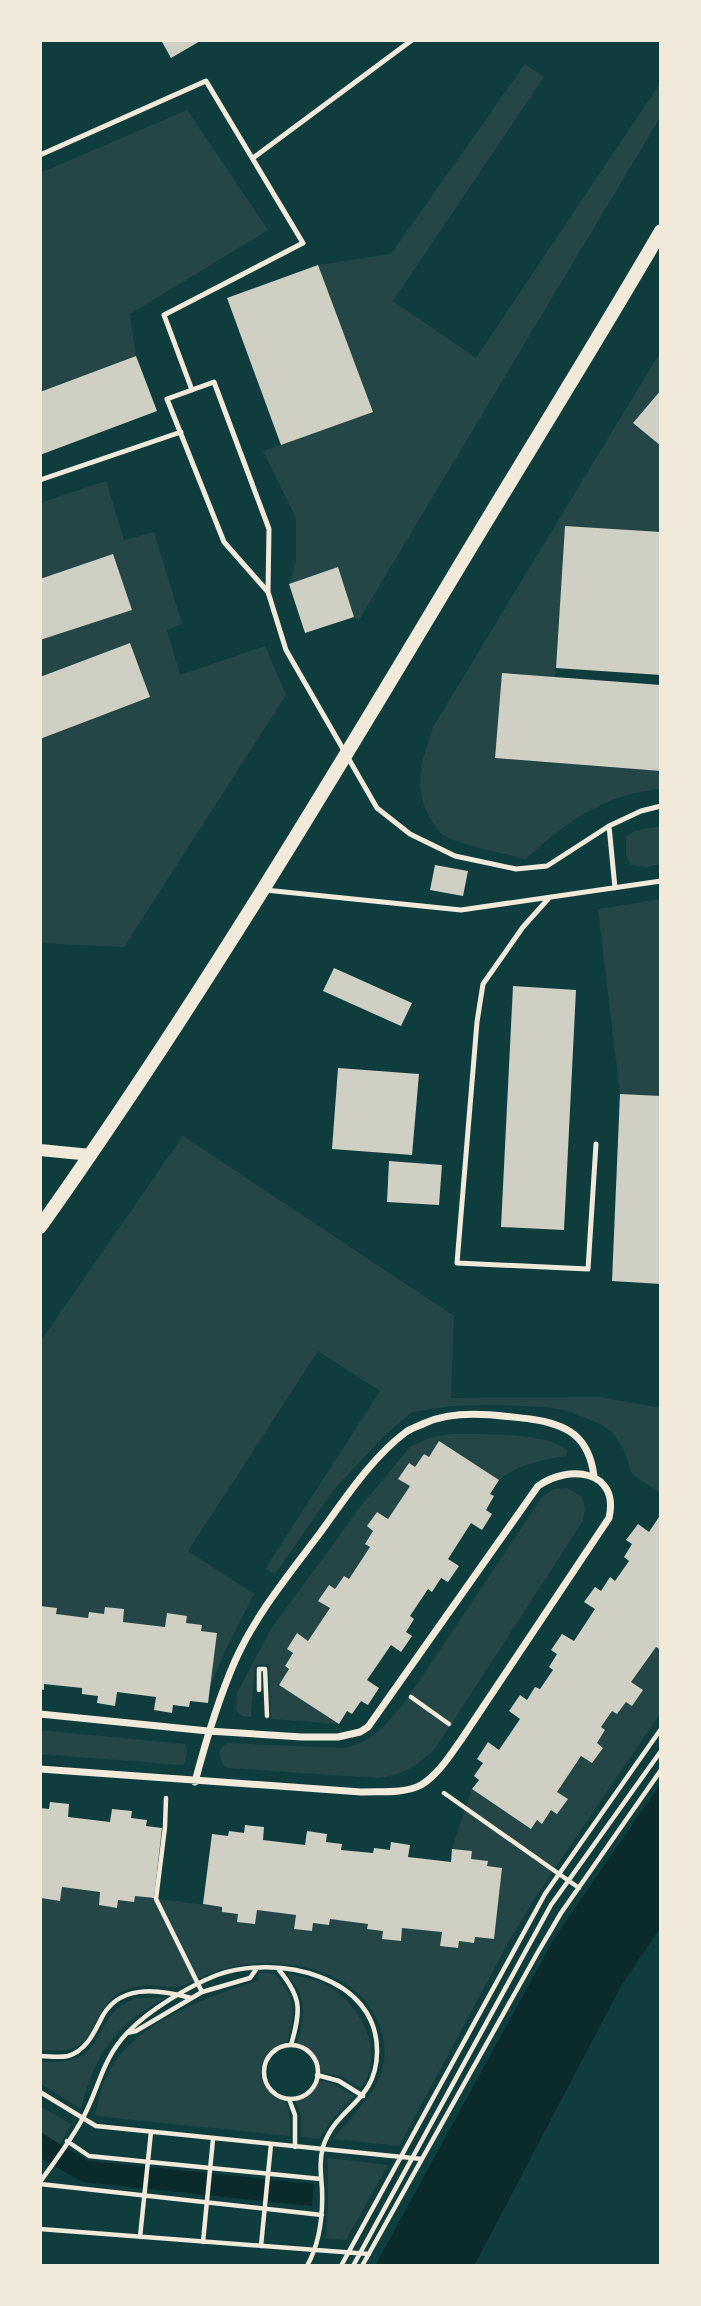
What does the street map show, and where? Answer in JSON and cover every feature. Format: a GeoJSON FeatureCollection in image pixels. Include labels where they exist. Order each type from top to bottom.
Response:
{"type":"FeatureCollection","features":[{"type":"Feature","properties":{"kind":"main road"},"geometry":{"type":"LineString","coordinates":[[40,1227],[91,1155],[264,890],[661,231]]}},
{"type":"Feature","properties":{"kind":"street"},"geometry":{"type":"LineString","coordinates":[[40,1150],[91,1155]]}},
{"type":"Feature","properties":{"kind":"street"},"geometry":{"type":"LineString","coordinates":[[195,1782],[208,1731],[235,1661],[260,1617],[346,1498],[383,1454],[407,1432],[429,1421],[459,1415],[544,1421],[577,1434],[592,1458],[594,1476]]}},
{"type":"Feature","properties":{"kind":"street"},"geometry":{"type":"LineString","coordinates":[[40,1714],[208,1731],[302,1737],[338,1737],[360,1732],[368,1727],[538,1486],[548,1479],[566,1474],[594,1476],[607,1486],[612,1503],[609,1518],[461,1740],[437,1771],[420,1786],[402,1790],[361,1792],[40,1769]]}},
{"type":"Feature","properties":{"kind":"lane"},"geometry":{"type":"LineString","coordinates":[[253,158],[412,40]]}},
{"type":"Feature","properties":{"kind":"lane"},"geometry":{"type":"LineString","coordinates":[[40,155],[206,81],[303,243],[164,315],[192,390]]}},
{"type":"Feature","properties":{"kind":"lane"},"geometry":{"type":"LineString","coordinates":[[268,592],[224,542],[167,399],[214,382],[270,529],[268,592],[286,650],[377,808],[410,834],[462,858],[516,869],[547,866],[608,826],[641,811],[661,806]]}},
{"type":"Feature","properties":{"kind":"lane"},"geometry":{"type":"LineString","coordinates":[[40,481],[181,432]]}},
{"type":"Feature","properties":{"kind":"lane"},"geometry":{"type":"LineString","coordinates":[[608,826],[615,888]]}},
{"type":"Feature","properties":{"kind":"lane"},"geometry":{"type":"LineString","coordinates":[[264,890],[461,910],[661,881]]}},
{"type":"Feature","properties":{"kind":"lane"},"geometry":{"type":"LineString","coordinates":[[549,898],[523,927],[483,984],[477,1023],[457,1264],[587,1269],[596,1144]]}},
{"type":"Feature","properties":{"kind":"path"},"geometry":{"type":"LineString","coordinates":[[259,1690],[259,1669],[265,1669],[267,1727]]}},
{"type":"Feature","properties":{"kind":"path"},"geometry":{"type":"LineString","coordinates":[[407,1695],[453,1727]]}},
{"type":"Feature","properties":{"kind":"path"},"geometry":{"type":"LineString","coordinates":[[341,2266],[545,1894],[661,1729]]}},
{"type":"Feature","properties":{"kind":"path"},"geometry":{"type":"LineString","coordinates":[[353,2266],[551,1905],[661,1751]]}},
{"type":"Feature","properties":{"kind":"path"},"geometry":{"type":"LineString","coordinates":[[362,2266],[538,1952],[661,1770]]}},
{"type":"Feature","properties":{"kind":"path"},"geometry":{"type":"LineString","coordinates":[[163,1786],[166,1811],[156,1899],[202,1992]]}},
{"type":"Feature","properties":{"kind":"path"},"geometry":{"type":"LineString","coordinates":[[438,1788],[579,1888]]}},
{"type":"Feature","properties":{"kind":"path"},"geometry":{"type":"LineString","coordinates":[[126,2033],[136,2031],[202,1992],[250,1978],[257,1968]]}},
{"type":"Feature","properties":{"kind":"path"},"geometry":{"type":"LineString","coordinates":[[307,2266],[314,2250],[322,2215],[323,2150],[330,2131],[370,2087],[377,2055],[377,2038],[364,2008],[342,1986],[331,1981],[278,1969],[257,1968],[218,1975],[147,2015],[126,2033],[104,2064],[82,2119],[40,2183],[322,2215]]}},
{"type":"Feature","properties":{"kind":"path"},"geometry":{"type":"LineString","coordinates":[[278,1969],[294,1990],[300,2008],[291,2045]]}},
{"type":"Feature","properties":{"kind":"path"},"geometry":{"type":"LineString","coordinates":[[40,2056],[65,2056],[75,2053],[90,2039],[105,2011],[126,1994],[146,1990],[191,1998]]}},
{"type":"Feature","properties":{"kind":"path"},"geometry":{"type":"LineString","coordinates":[[291,2045],[310,2053],[315,2060],[317,2075],[315,2085],[303,2097],[288,2099],[271,2091],[266,2084],[263,2067],[272,2052],[291,2045]]}},
{"type":"Feature","properties":{"kind":"path"},"geometry":{"type":"LineString","coordinates":[[317,2075],[339,2081],[363,2096]]}},
{"type":"Feature","properties":{"kind":"path"},"geometry":{"type":"LineString","coordinates":[[40,2092],[96,2126],[422,2159]]}},
{"type":"Feature","properties":{"kind":"path"},"geometry":{"type":"LineString","coordinates":[[288,2099],[295,2115],[295,2147]]}},
{"type":"Feature","properties":{"kind":"path"},"geometry":{"type":"LineString","coordinates":[[140,2237],[150,2132]]}},
{"type":"Feature","properties":{"kind":"path"},"geometry":{"type":"LineString","coordinates":[[203,2242],[213,2138]]}},
{"type":"Feature","properties":{"kind":"path"},"geometry":{"type":"LineString","coordinates":[[67,2141],[89,2156],[210,2171],[321,2179]]}},
{"type":"Feature","properties":{"kind":"path"},"geometry":{"type":"LineString","coordinates":[[261,2246],[271,2144]]}},
{"type":"Feature","properties":{"kind":"path"},"geometry":{"type":"LineString","coordinates":[[40,2229],[369,2254]]}},
{"type":"Feature","properties":{"kind":"shaded area"},"geometry":{"type":"Polygon","coordinates":[[[525,64],[544,77],[393,301],[476,358],[661,82],[661,116],[359,620],[354,617],[338,568],[289,584],[296,561],[296,518],[263,451],[373,412],[318,265],[391,254],[525,64]]]}},
{"type":"Feature","properties":{"kind":"shaded area"},"geometry":{"type":"Polygon","coordinates":[[[187,110],[268,230],[130,314],[136,356],[40,392],[40,173],[187,110]]]}},
{"type":"Feature","properties":{"kind":"shaded area"},"geometry":{"type":"Polygon","coordinates":[[[661,351],[661,390],[633,423],[661,446],[661,532],[565,527],[555,677],[502,673],[495,758],[661,771],[661,789],[622,797],[587,812],[556,833],[526,859],[448,838],[433,823],[421,793],[421,772],[433,727],[661,351]]]}},
{"type":"Feature","properties":{"kind":"shaded area"},"geometry":{"type":"Polygon","coordinates":[[[106,481],[124,540],[154,532],[182,624],[167,630],[180,675],[265,646],[286,695],[124,947],[40,943],[40,739],[150,697],[130,643],[40,677],[40,503],[106,481]]]}},
{"type":"Feature","properties":{"kind":"shaded area"},"geometry":{"type":"Polygon","coordinates":[[[661,826],[661,864],[646,867],[631,865],[626,856],[626,837],[634,831],[661,826]]]}},
{"type":"Feature","properties":{"kind":"shaded area"},"geometry":{"type":"Polygon","coordinates":[[[661,899],[661,1096],[620,1094],[598,909],[661,899]]]}},
{"type":"Feature","properties":{"kind":"shaded area"},"geometry":{"type":"Polygon","coordinates":[[[183,1136],[454,1316],[451,1398],[600,1397],[661,1408],[659,1492],[632,1474],[624,1450],[613,1433],[602,1425],[572,1412],[547,1407],[497,1405],[451,1406],[412,1412],[386,1434],[335,1488],[275,1574],[265,1569],[380,1391],[318,1351],[188,1551],[254,1594],[210,1686],[217,1633],[201,1631],[202,1625],[186,1623],[187,1616],[167,1613],[165,1627],[123,1622],[124,1609],[106,1607],[104,1614],[89,1612],[88,1618],[56,1614],[56,1608],[41,1606],[40,1342],[183,1136]]]}},
{"type":"Feature","properties":{"kind":"shaded area"},"geometry":{"type":"Polygon","coordinates":[[[451,1434],[528,1437],[557,1444],[567,1450],[566,1456],[522,1466],[499,1480],[440,1442],[429,1457],[424,1454],[415,1467],[399,1479],[410,1486],[388,1519],[377,1512],[367,1526],[373,1531],[365,1544],[370,1547],[349,1579],[344,1576],[335,1589],[319,1601],[330,1608],[308,1641],[297,1634],[287,1649],[293,1653],[285,1666],[289,1669],[279,1685],[339,1724],[271,1719],[269,1664],[255,1665],[251,1717],[242,1716],[236,1710],[237,1693],[271,1629],[361,1506],[410,1447],[432,1437],[451,1434]]]}},
{"type":"Feature","properties":{"kind":"shaded area"},"geometry":{"type":"Polygon","coordinates":[[[567,1488],[582,1497],[585,1508],[583,1521],[435,1749],[421,1761],[403,1772],[378,1778],[229,1768],[223,1765],[219,1753],[227,1743],[342,1748],[362,1742],[378,1732],[405,1702],[542,1497],[554,1489],[567,1488]]]}},
{"type":"Feature","properties":{"kind":"shaded area"},"geometry":{"type":"Polygon","coordinates":[[[656,1647],[661,1650],[661,1712],[536,1896],[399,2146],[334,2139],[364,2103],[379,2079],[385,2050],[382,2033],[373,2011],[358,1994],[340,1980],[319,1971],[296,1966],[248,1964],[226,1968],[176,1987],[134,1987],[112,1998],[89,2034],[77,2046],[64,2050],[40,2051],[40,1891],[42,1898],[60,1901],[62,1887],[100,1892],[99,1905],[117,1908],[118,1900],[135,1896],[222,1907],[222,1912],[238,1914],[237,1922],[255,1924],[257,1910],[296,1915],[295,1929],[312,1931],[313,1923],[329,1925],[330,1919],[368,1924],[367,1929],[383,1931],[382,1939],[400,1941],[402,1928],[441,1932],[440,1946],[457,1948],[459,1941],[474,1943],[475,1937],[494,1939],[502,1868],[487,1866],[487,1861],[471,1859],[472,1851],[452,1849],[472,1789],[530,1829],[537,1820],[542,1823],[551,1810],[558,1814],[566,1798],[557,1792],[581,1756],[592,1763],[597,1743],[605,1730],[601,1727],[612,1711],[617,1714],[626,1702],[631,1682],[656,1647]]]}},
{"type":"Feature","properties":{"kind":"shaded area"},"geometry":{"type":"Polygon","coordinates":[[[40,1730],[185,1744],[187,1754],[184,1764],[181,1765],[40,1754],[40,1730]]]}},
{"type":"Feature","properties":{"kind":"shaded area"},"geometry":{"type":"Polygon","coordinates":[[[661,1783],[661,1927],[621,1986],[474,2266],[375,2266],[555,1937],[661,1783]]]}},
{"type":"Feature","properties":{"kind":"shaded area"},"geometry":{"type":"Polygon","coordinates":[[[259,1972],[275,1974],[287,1991],[292,2006],[292,2022],[287,2042],[268,2054],[261,2071],[266,2089],[285,2101],[290,2118],[290,2136],[95,2116],[102,2086],[122,2052],[156,2024],[176,2013],[218,1994],[258,1981],[259,1972]]]}},
{"type":"Feature","properties":{"kind":"shaded area"},"geometry":{"type":"Polygon","coordinates":[[[287,1974],[324,1984],[337,1992],[358,2015],[366,2029],[371,2059],[361,2088],[340,2076],[320,2072],[313,2054],[297,2043],[303,2006],[294,1982],[287,1974]]]}},
{"type":"Feature","properties":{"kind":"shaded area"},"geometry":{"type":"Polygon","coordinates":[[[136,1998],[165,1998],[132,2019],[109,2043],[93,2072],[81,2109],[40,2083],[40,2062],[66,2061],[82,2056],[93,2046],[115,2011],[136,1998]]]}},
{"type":"Feature","properties":{"kind":"shaded area"},"geometry":{"type":"Polygon","coordinates":[[[319,2080],[332,2083],[354,2096],[335,2116],[319,2139],[301,2137],[301,2115],[295,2101],[310,2094],[319,2080]]]}},
{"type":"Feature","properties":{"kind":"shaded area"},"geometry":{"type":"Polygon","coordinates":[[[40,2106],[71,2124],[60,2145],[40,2132],[40,2106]]]}},
{"type":"Feature","properties":{"kind":"shaded area"},"geometry":{"type":"Polygon","coordinates":[[[40,2132],[88,2161],[314,2184],[312,2206],[83,2182],[40,2158],[40,2132]]]}},
{"type":"Feature","properties":{"kind":"shaded area"},"geometry":{"type":"Polygon","coordinates":[[[328,2158],[388,2165],[346,2240],[326,2238],[328,2158]]]}},
{"type":"Feature","properties":{"kind":"building"},"geometry":{"type":"Polygon","coordinates":[[[161,40],[202,40],[171,58],[161,40]]]}},
{"type":"Feature","properties":{"kind":"building"},"geometry":{"type":"Polygon","coordinates":[[[318,265],[373,412],[281,445],[227,298],[318,265]]]}},
{"type":"Feature","properties":{"kind":"building"},"geometry":{"type":"Polygon","coordinates":[[[136,356],[157,411],[40,455],[40,392],[136,356]]]}},
{"type":"Feature","properties":{"kind":"building"},"geometry":{"type":"Polygon","coordinates":[[[661,390],[661,446],[633,423],[661,390]]]}},
{"type":"Feature","properties":{"kind":"building"},"geometry":{"type":"Polygon","coordinates":[[[565,526],[661,532],[661,675],[556,668],[565,526]]]}},
{"type":"Feature","properties":{"kind":"building"},"geometry":{"type":"Polygon","coordinates":[[[113,554],[132,610],[40,640],[40,579],[113,554]]]}},
{"type":"Feature","properties":{"kind":"building"},"geometry":{"type":"Polygon","coordinates":[[[338,567],[354,617],[305,633],[289,584],[338,567]]]}},
{"type":"Feature","properties":{"kind":"building"},"geometry":{"type":"Polygon","coordinates":[[[130,643],[150,697],[40,739],[40,677],[130,643]]]}},
{"type":"Feature","properties":{"kind":"building"},"geometry":{"type":"Polygon","coordinates":[[[502,673],[661,685],[661,771],[495,758],[502,673]]]}},
{"type":"Feature","properties":{"kind":"building"},"geometry":{"type":"Polygon","coordinates":[[[435,865],[468,871],[463,896],[430,890],[435,865]]]}},
{"type":"Feature","properties":{"kind":"building"},"geometry":{"type":"Polygon","coordinates":[[[334,968],[412,1003],[401,1026],[323,991],[334,968]]]}},
{"type":"Feature","properties":{"kind":"building"},"geometry":{"type":"Polygon","coordinates":[[[513,986],[576,990],[564,1230],[501,1227],[513,986]]]}},
{"type":"Feature","properties":{"kind":"building"},"geometry":{"type":"Polygon","coordinates":[[[338,1068],[419,1074],[412,1155],[332,1149],[338,1068]]]}},
{"type":"Feature","properties":{"kind":"building"},"geometry":{"type":"Polygon","coordinates":[[[620,1094],[661,1096],[661,1284],[612,1281],[620,1094]]]}},
{"type":"Feature","properties":{"kind":"building"},"geometry":{"type":"Polygon","coordinates":[[[389,1161],[442,1165],[439,1205],[387,1202],[389,1161]]]}},
{"type":"Feature","properties":{"kind":"building"},"geometry":{"type":"Polygon","coordinates":[[[439,1441],[499,1480],[490,1494],[494,1496],[486,1510],[492,1514],[482,1530],[471,1523],[448,1559],[459,1566],[448,1582],[441,1578],[432,1592],[428,1589],[410,1616],[414,1619],[406,1632],[412,1636],[401,1652],[391,1645],[367,1680],[379,1688],[368,1705],[361,1701],[352,1714],[347,1711],[339,1724],[279,1685],[289,1669],[285,1666],[293,1653],[287,1649],[297,1633],[308,1641],[330,1608],[318,1601],[329,1585],[335,1589],[344,1576],[349,1579],[370,1547],[365,1544],[373,1531],[367,1526],[377,1512],[388,1519],[410,1486],[398,1479],[409,1463],[415,1467],[424,1454],[429,1457],[439,1441]]]}},
{"type":"Feature","properties":{"kind":"building"},"geometry":{"type":"Polygon","coordinates":[[[661,1514],[661,1650],[656,1647],[631,1682],[643,1690],[632,1706],[626,1702],[617,1714],[612,1711],[601,1727],[605,1730],[597,1743],[603,1748],[592,1763],[581,1756],[557,1792],[568,1799],[557,1814],[551,1810],[542,1824],[537,1820],[531,1829],[472,1789],[479,1780],[474,1776],[483,1763],[477,1759],[488,1742],[499,1750],[520,1719],[509,1711],[520,1695],[527,1700],[535,1687],[540,1689],[553,1670],[549,1667],[557,1654],[551,1650],[562,1634],[574,1641],[595,1609],[584,1602],[595,1587],[601,1591],[610,1577],[615,1581],[629,1561],[624,1557],[632,1544],[626,1540],[638,1524],[649,1532],[661,1514]]]}},
{"type":"Feature","properties":{"kind":"building"},"geometry":{"type":"Polygon","coordinates":[[[40,1606],[57,1608],[56,1614],[88,1618],[89,1612],[104,1614],[105,1607],[124,1609],[123,1622],[165,1627],[167,1613],[187,1616],[186,1623],[202,1625],[201,1631],[217,1633],[208,1703],[190,1701],[189,1707],[173,1705],[172,1713],[154,1710],[156,1697],[117,1692],[115,1706],[97,1703],[98,1696],[82,1694],[82,1688],[44,1684],[44,1690],[40,1689],[40,1606]]]}},
{"type":"Feature","properties":{"kind":"building"},"geometry":{"type":"Polygon","coordinates":[[[50,1802],[69,1804],[68,1817],[110,1822],[112,1809],[132,1811],[131,1818],[147,1820],[146,1826],[162,1828],[154,1898],[135,1896],[134,1902],[118,1900],[117,1908],[99,1905],[100,1892],[62,1887],[60,1901],[41,1898],[40,1808],[49,1809],[50,1802]]]}},
{"type":"Feature","properties":{"kind":"building"},"geometry":{"type":"Polygon","coordinates":[[[245,1825],[264,1827],[263,1840],[305,1845],[307,1831],[327,1834],[326,1842],[342,1844],[341,1850],[373,1853],[374,1848],[390,1850],[391,1842],[410,1845],[408,1857],[451,1862],[452,1849],[472,1851],[471,1859],[488,1861],[487,1866],[502,1868],[494,1939],[475,1937],[474,1943],[459,1941],[458,1948],[440,1946],[442,1932],[402,1928],[401,1941],[382,1939],[383,1931],[367,1929],[368,1924],[330,1919],[329,1925],[313,1923],[312,1931],[294,1929],[296,1915],[257,1910],[255,1924],[237,1922],[238,1914],[222,1912],[222,1907],[203,1904],[212,1834],[228,1836],[229,1831],[244,1833],[245,1825]]]}}]}
